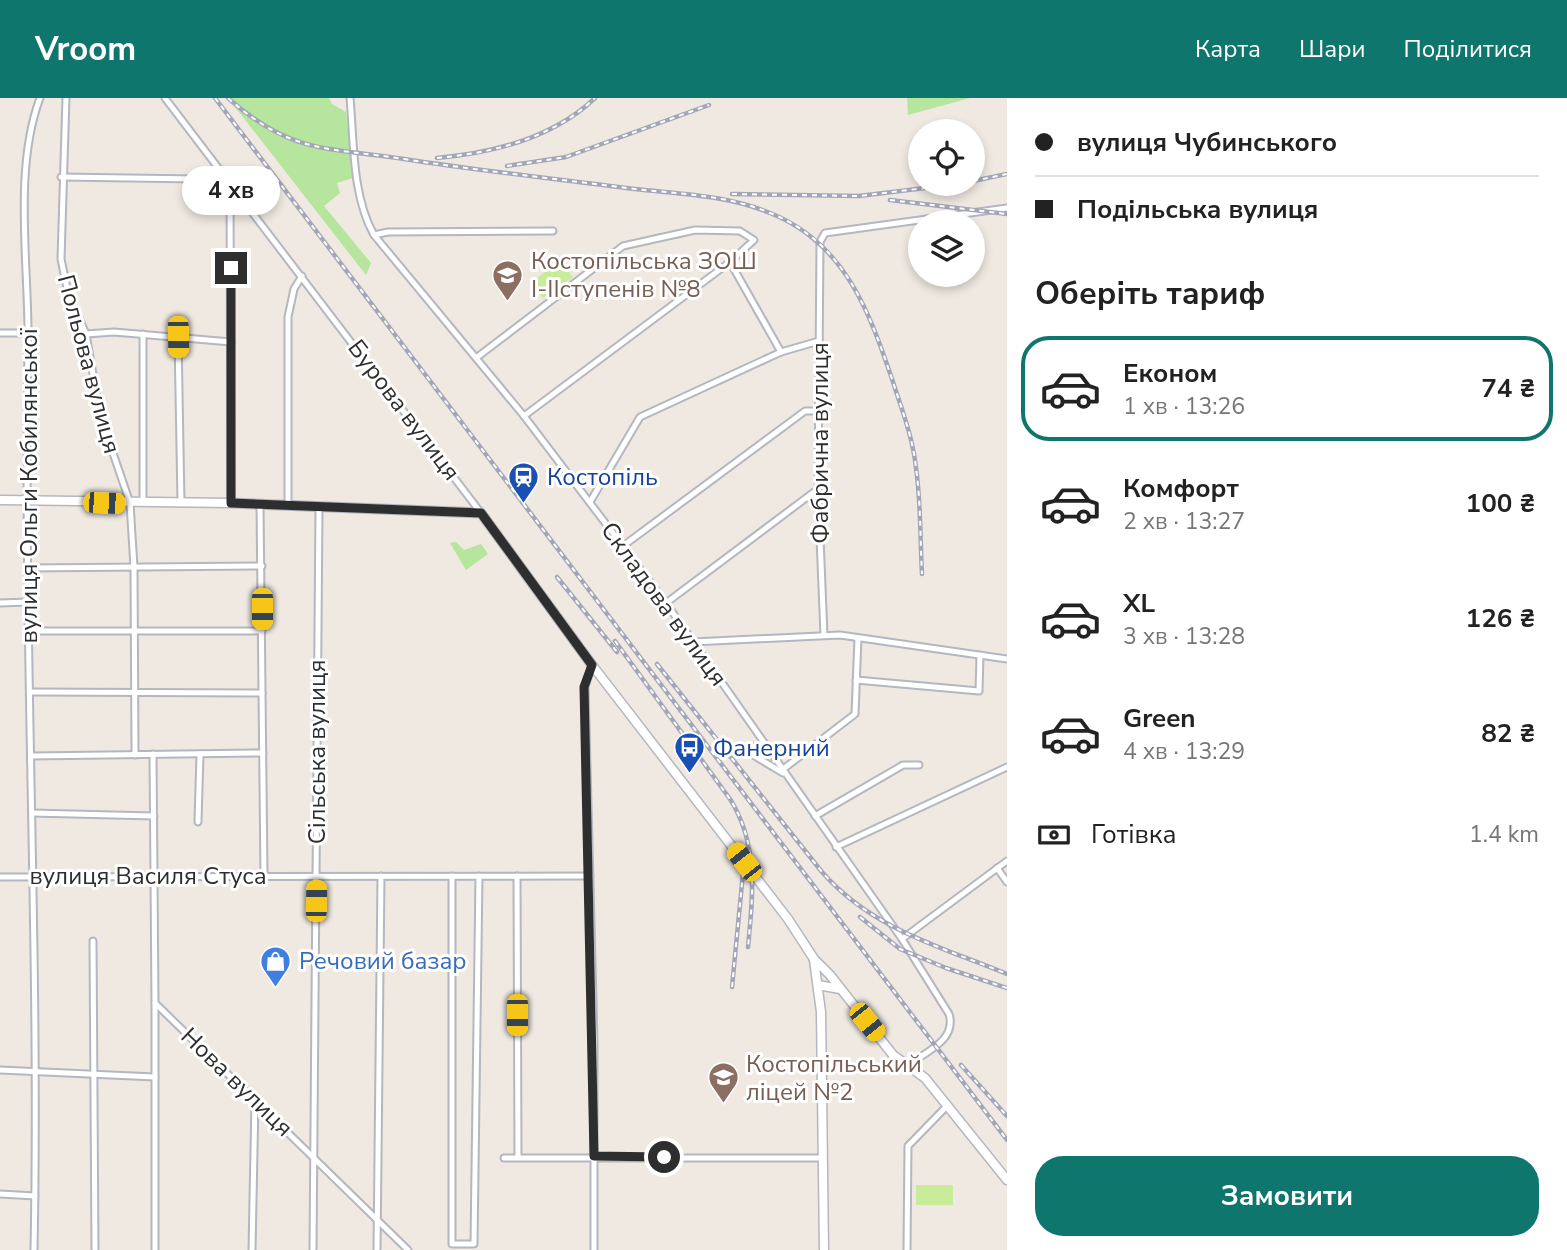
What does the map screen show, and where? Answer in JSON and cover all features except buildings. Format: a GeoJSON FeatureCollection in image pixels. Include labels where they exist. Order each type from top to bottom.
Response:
{"type":"FeatureCollection","features":[{"type":"Feature","properties":{"kind":"main road"},"geometry":{"type":"LineString","coordinates":[[0,500],[231,503],[481,513]]}},
{"type":"Feature","properties":{"kind":"main road","name":"Бурова вулиця"},"geometry":{"type":"LineString","coordinates":[[481,513],[592,665],[788,919],[814,960]]}},
{"type":"Feature","properties":{"kind":"main road"},"geometry":{"type":"LineString","coordinates":[[814,960],[830,975],[893,1055],[925,1078],[1007,1181]]}},
{"type":"Feature","properties":{"kind":"main road"},"geometry":{"type":"LineString","coordinates":[[814,960],[821,984]]}},
{"type":"Feature","properties":{"kind":"main road"},"geometry":{"type":"LineString","coordinates":[[824,1250],[820,997],[821,972],[830,975]]}},
{"type":"Feature","properties":{"kind":"main road"},"geometry":{"type":"LineString","coordinates":[[821,984],[830,975]]}},
{"type":"Feature","properties":{"kind":"main road"},"geometry":{"type":"LineString","coordinates":[[821,984],[840,989]]}},
{"type":"Feature","properties":{"kind":"street","name":"вулиця Ольги Кобилянської"},"geometry":{"type":"LineString","coordinates":[[34,1250],[33,877],[25,500],[29,333],[25,183],[34,113],[40,98]]}},
{"type":"Feature","properties":{"kind":"street","name":"Польова вулиця"},"geometry":{"type":"LineString","coordinates":[[66,98],[61,177],[61,259],[68,293],[86,334],[100,415],[130,503],[134,567],[135,755]]}},
{"type":"Feature","properties":{"kind":"street","name":"Бурова вулиця"},"geometry":{"type":"LineString","coordinates":[[165,98],[481,513]]}},
{"type":"Feature","properties":{"kind":"street","name":"Складова вулиця"},"geometry":{"type":"LineString","coordinates":[[350,98],[360,192],[364,213],[374,235],[524,416],[666,603],[902,939],[952,1023],[949,1034],[908,1065]]}},
{"type":"Feature","properties":{"kind":"street"},"geometry":{"type":"LineString","coordinates":[[61,177],[197,179],[216,182],[230,194]]}},
{"type":"Feature","properties":{"kind":"street"},"geometry":{"type":"LineString","coordinates":[[230,183],[231,503]]}},
{"type":"Feature","properties":{"kind":"street","name":"Фабрична вулиця"},"geometry":{"type":"LineString","coordinates":[[824,635],[818,411],[819,250],[825,233],[1007,208]]}},
{"type":"Feature","properties":{"kind":"street"},"geometry":{"type":"LineString","coordinates":[[476,358],[623,246],[695,230],[740,231],[747,233],[754,240],[730,262],[524,416]]}},
{"type":"Feature","properties":{"kind":"street"},"geometry":{"type":"LineString","coordinates":[[374,235],[388,232],[553,231]]}},
{"type":"Feature","properties":{"kind":"street"},"geometry":{"type":"LineString","coordinates":[[730,262],[781,352]]}},
{"type":"Feature","properties":{"kind":"street"},"geometry":{"type":"LineString","coordinates":[[288,506],[288,317],[294,289],[302,276]]}},
{"type":"Feature","properties":{"kind":"street"},"geometry":{"type":"LineString","coordinates":[[0,333],[29,333]]}},
{"type":"Feature","properties":{"kind":"street"},"geometry":{"type":"LineString","coordinates":[[86,334],[143,334],[231,342]]}},
{"type":"Feature","properties":{"kind":"street"},"geometry":{"type":"LineString","coordinates":[[143,334],[143,503]]}},
{"type":"Feature","properties":{"kind":"street"},"geometry":{"type":"LineString","coordinates":[[178,337],[181,503]]}},
{"type":"Feature","properties":{"kind":"street"},"geometry":{"type":"LineString","coordinates":[[590,502],[640,417],[781,352],[819,341]]}},
{"type":"Feature","properties":{"kind":"street"},"geometry":{"type":"LineString","coordinates":[[623,546],[805,411],[818,411]]}},
{"type":"Feature","properties":{"kind":"street"},"geometry":{"type":"LineString","coordinates":[[666,603],[818,489]]}},
{"type":"Feature","properties":{"kind":"street"},"geometry":{"type":"LineString","coordinates":[[260,505],[264,876]]}},
{"type":"Feature","properties":{"kind":"street","name":"Сільська вулиця"},"geometry":{"type":"LineString","coordinates":[[313,1250],[319,507]]}},
{"type":"Feature","properties":{"kind":"street"},"geometry":{"type":"LineString","coordinates":[[28,568],[262,566]]}},
{"type":"Feature","properties":{"kind":"street"},"geometry":{"type":"LineString","coordinates":[[0,603],[28,602]]}},
{"type":"Feature","properties":{"kind":"street"},"geometry":{"type":"LineString","coordinates":[[28,631],[262,631]]}},
{"type":"Feature","properties":{"kind":"street"},"geometry":{"type":"LineString","coordinates":[[693,642],[824,635],[1007,659]]}},
{"type":"Feature","properties":{"kind":"street"},"geometry":{"type":"LineString","coordinates":[[769,752],[759,744],[753,750],[756,758],[784,772],[855,714],[858,638]]}},
{"type":"Feature","properties":{"kind":"street"},"geometry":{"type":"LineString","coordinates":[[856,680],[979,691],[980,655]]}},
{"type":"Feature","properties":{"kind":"street"},"geometry":{"type":"LineString","coordinates":[[592,665],[584,687],[590,876],[594,1250]]}},
{"type":"Feature","properties":{"kind":"street"},"geometry":{"type":"LineString","coordinates":[[30,692],[262,693]]}},
{"type":"Feature","properties":{"kind":"street"},"geometry":{"type":"LineString","coordinates":[[31,756],[263,753]]}},
{"type":"Feature","properties":{"kind":"street"},"geometry":{"type":"LineString","coordinates":[[153,754],[155,1250]]}},
{"type":"Feature","properties":{"kind":"street"},"geometry":{"type":"LineString","coordinates":[[198,822],[200,754]]}},
{"type":"Feature","properties":{"kind":"street"},"geometry":{"type":"LineString","coordinates":[[815,816],[903,765],[919,765]]}},
{"type":"Feature","properties":{"kind":"street"},"geometry":{"type":"LineString","coordinates":[[836,846],[1007,767]]}},
{"type":"Feature","properties":{"kind":"street"},"geometry":{"type":"LineString","coordinates":[[32,813],[154,816]]}},
{"type":"Feature","properties":{"kind":"street"},"geometry":{"type":"LineString","coordinates":[[902,939],[1007,861]]}},
{"type":"Feature","properties":{"kind":"street"},"geometry":{"type":"LineString","coordinates":[[997,868],[1007,882]]}},
{"type":"Feature","properties":{"kind":"street"},"geometry":{"type":"LineString","coordinates":[[377,1250],[381,876]]}},
{"type":"Feature","properties":{"kind":"street"},"geometry":{"type":"LineString","coordinates":[[452,876],[452,1244],[474,1244],[479,876]]}},
{"type":"Feature","properties":{"kind":"street"},"geometry":{"type":"LineString","coordinates":[[516,876],[518,1157]]}},
{"type":"Feature","properties":{"kind":"street","name":"вулиця Василя Стуса"},"geometry":{"type":"LineString","coordinates":[[0,877],[590,876]]}},
{"type":"Feature","properties":{"kind":"street"},"geometry":{"type":"LineString","coordinates":[[93,940],[96,1074],[94,1250]]}},
{"type":"Feature","properties":{"kind":"street","name":"Нова вулиця"},"geometry":{"type":"LineString","coordinates":[[155,1003],[408,1250]]}},
{"type":"Feature","properties":{"kind":"street"},"geometry":{"type":"LineString","coordinates":[[0,1070],[156,1077]]}},
{"type":"Feature","properties":{"kind":"street"},"geometry":{"type":"LineString","coordinates":[[252,1250],[255,1100]]}},
{"type":"Feature","properties":{"kind":"street"},"geometry":{"type":"LineString","coordinates":[[907,1250],[908,1146],[947,1107]]}},
{"type":"Feature","properties":{"kind":"street"},"geometry":{"type":"LineString","coordinates":[[504,1157],[822,1158]]}},
{"type":"Feature","properties":{"kind":"street"},"geometry":{"type":"LineString","coordinates":[[0,1194],[35,1196]]}},
{"type":"Feature","properties":{"kind":"green space"},"geometry":{"type":"Polygon","coordinates":[[[228,98],[329,98],[332,104],[346,112],[353,178],[337,183],[340,193],[324,206],[371,263],[366,275],[228,98]]]}},
{"type":"Feature","properties":{"kind":"green space"},"geometry":{"type":"Polygon","coordinates":[[[907,98],[970,98],[908,115],[907,98]]]}},
{"type":"Feature","properties":{"kind":"green space"},"geometry":{"type":"Polygon","coordinates":[[[561,260],[573,277],[543,298],[531,282],[561,260]]]}},
{"type":"Feature","properties":{"kind":"green space"},"geometry":{"type":"Polygon","coordinates":[[[456,542],[464,550],[481,544],[488,554],[466,570],[450,543],[456,542]]]}},
{"type":"Feature","properties":{"kind":"green space"},"geometry":{"type":"Polygon","coordinates":[[[916,1185],[953,1185],[953,1205],[916,1205],[916,1185]]]}},
{"type":"Feature","properties":{"kind":"railway"},"geometry":{"type":"LineString","coordinates":[[215,98],[1007,1140]]}},
{"type":"Feature","properties":{"kind":"railway"},"geometry":{"type":"LineString","coordinates":[[228,98],[271,129],[310,145],[462,167],[704,196],[754,207],[796,226],[836,261],[851,282],[884,356],[915,457],[922,574]]}},
{"type":"Feature","properties":{"kind":"railway"},"geometry":{"type":"LineString","coordinates":[[437,158],[479,152],[521,141],[560,124],[595,98]]}},
{"type":"Feature","properties":{"kind":"railway"},"geometry":{"type":"LineString","coordinates":[[507,166],[566,157],[709,105]]}},
{"type":"Feature","properties":{"kind":"railway"},"geometry":{"type":"LineString","coordinates":[[985,179],[1007,174]]}},
{"type":"Feature","properties":{"kind":"railway"},"geometry":{"type":"LineString","coordinates":[[732,194],[859,196],[908,190]]}},
{"type":"Feature","properties":{"kind":"railway"},"geometry":{"type":"LineString","coordinates":[[890,200],[1007,214]]}},
{"type":"Feature","properties":{"kind":"railway"},"geometry":{"type":"LineString","coordinates":[[557,577],[617,652]]}},
{"type":"Feature","properties":{"kind":"railway"},"geometry":{"type":"LineString","coordinates":[[615,641],[730,799],[739,816],[746,834],[752,871],[748,947]]}},
{"type":"Feature","properties":{"kind":"railway"},"geometry":{"type":"LineString","coordinates":[[657,664],[822,872],[842,892],[862,908],[908,934],[1007,974]]}},
{"type":"Feature","properties":{"kind":"railway"},"geometry":{"type":"LineString","coordinates":[[732,987],[743,873]]}},
{"type":"Feature","properties":{"kind":"railway"},"geometry":{"type":"LineString","coordinates":[[860,917],[900,949],[1007,988]]}},
{"type":"Feature","properties":{"kind":"railway"},"geometry":{"type":"LineString","coordinates":[[961,1065],[1007,1116]]}},
{"type":"Feature","properties":{"kind":"place","name":"Костопільська ЗОШ І-ІІступенів №8"},"geometry":{"type":"Point","coordinates":[508,302]}},
{"type":"Feature","properties":{"kind":"place","name":"Костопіль"},"geometry":{"type":"Point","coordinates":[524,504]}},
{"type":"Feature","properties":{"kind":"place","name":"Фанерний"},"geometry":{"type":"Point","coordinates":[690,775]}},
{"type":"Feature","properties":{"kind":"place","name":"Речовий базар"},"geometry":{"type":"Point","coordinates":[276,988]}},
{"type":"Feature","properties":{"kind":"place","name":"Костопільський ліцей №2"},"geometry":{"type":"Point","coordinates":[723,1105]}},
{"type":"Feature","properties":{"kind":"route"},"geometry":{"type":"LineString","coordinates":[[231,268],[231,503],[481,513],[592,665],[584,687],[594,1156],[664,1157]]}}]}
